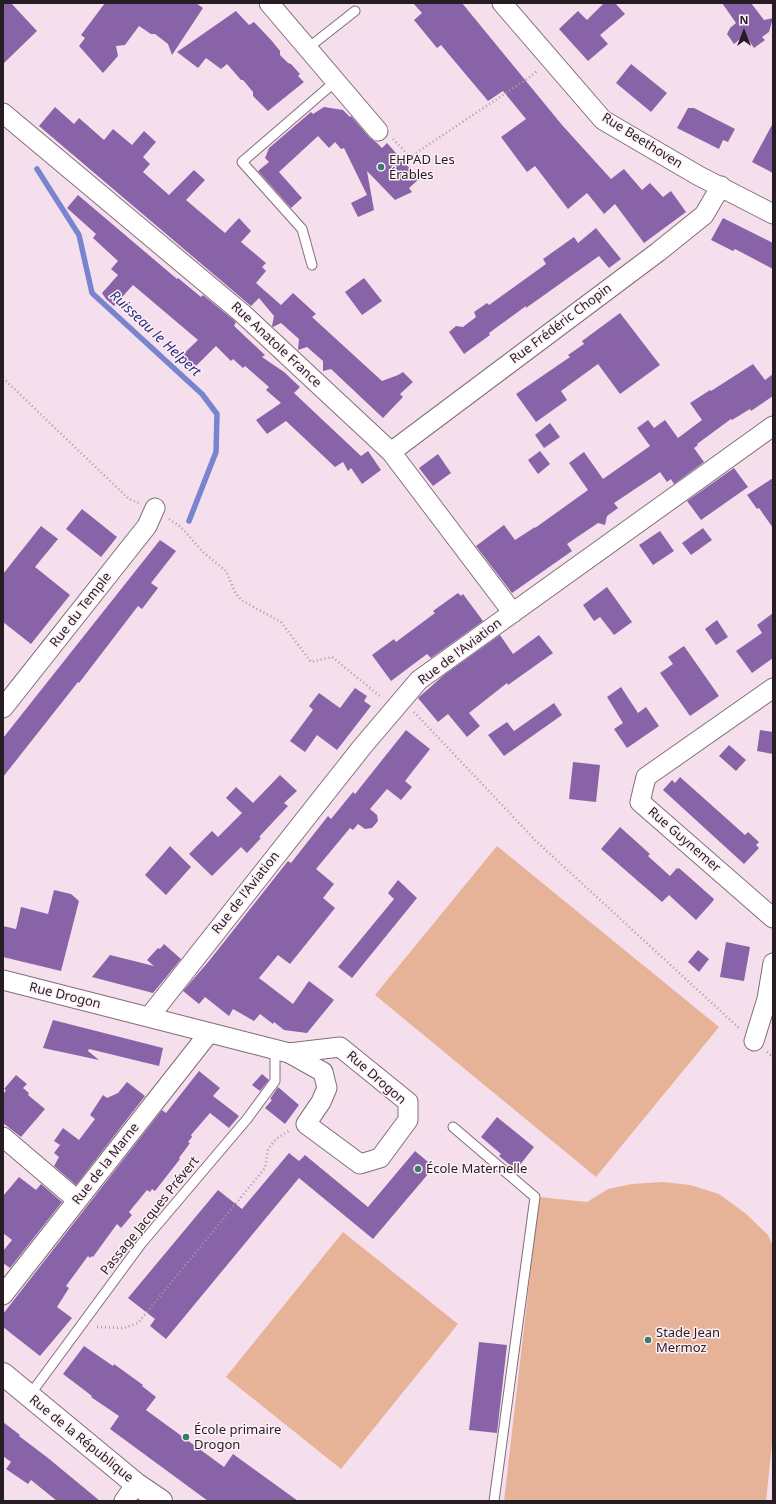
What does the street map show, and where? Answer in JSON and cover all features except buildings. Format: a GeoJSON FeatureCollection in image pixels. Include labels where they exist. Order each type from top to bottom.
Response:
{"type":"FeatureCollection","features":[{"type":"Feature","properties":{"kind":"street"},"geometry":{"type":"LineString","coordinates":[[269,3],[378,131]]}},
{"type":"Feature","properties":{"kind":"street","name":"Rue Beethoven"},"geometry":{"type":"LineString","coordinates":[[502,3],[603,120],[698,176],[721,186],[773,214]]}},
{"type":"Feature","properties":{"kind":"street","name":"Rue Anatole France"},"geometry":{"type":"LineString","coordinates":[[3,113],[243,314],[391,452],[513,613]]}},
{"type":"Feature","properties":{"kind":"street","name":"Rue Frédéric Chopin"},"geometry":{"type":"LineString","coordinates":[[391,452],[645,262],[704,215],[721,186]]}},
{"type":"Feature","properties":{"kind":"street","name":"Rue de l'Aviation"},"geometry":{"type":"LineString","coordinates":[[149,1017],[362,747],[419,680],[773,426]]}},
{"type":"Feature","properties":{"kind":"street","name":"Rue du Temple"},"geometry":{"type":"LineString","coordinates":[[3,708],[147,526],[155,508]]}},
{"type":"Feature","properties":{"kind":"street","name":"Rue Guynemer"},"geometry":{"type":"LineString","coordinates":[[773,688],[646,777],[640,802],[773,918]]}},
{"type":"Feature","properties":{"kind":"street"},"geometry":{"type":"LineString","coordinates":[[754,1041],[767,999],[773,962]]}},
{"type":"Feature","properties":{"kind":"street","name":"Rue Drogon"},"geometry":{"type":"LineString","coordinates":[[3,980],[282,1051],[322,1072],[327,1088],[321,1102],[306,1124],[360,1164],[380,1158],[408,1120],[408,1102],[340,1047],[282,1051]]}},
{"type":"Feature","properties":{"kind":"street","name":"Rue de la Marne"},"geometry":{"type":"LineString","coordinates":[[3,1295],[209,1032]]}},
{"type":"Feature","properties":{"kind":"street"},"geometry":{"type":"LineString","coordinates":[[3,1137],[77,1200]]}},
{"type":"Feature","properties":{"kind":"street","name":"Rue de la République"},"geometry":{"type":"LineString","coordinates":[[3,1374],[29,1396],[130,1492],[161,1501]]}},
{"type":"Feature","properties":{"kind":"lane"},"geometry":{"type":"LineString","coordinates":[[308,48],[355,11]]}},
{"type":"Feature","properties":{"kind":"lane"},"geometry":{"type":"LineString","coordinates":[[312,265],[302,229],[242,162],[336,81]]}},
{"type":"Feature","properties":{"kind":"lane","name":"Passage Jacques Prévert"},"geometry":{"type":"LineString","coordinates":[[29,1396],[141,1244],[247,1119],[275,1081],[282,1051]]}},
{"type":"Feature","properties":{"kind":"lane"},"geometry":{"type":"LineString","coordinates":[[453,1127],[535,1197],[494,1501]]}},
{"type":"Feature","properties":{"kind":"path"},"geometry":{"type":"LineString","coordinates":[[378,131],[390,136],[410,157],[530,77],[550,59]]}},
{"type":"Feature","properties":{"kind":"path"},"geometry":{"type":"LineString","coordinates":[[3,378],[129,499],[155,508],[181,527],[204,554],[226,571],[235,592],[241,600],[281,622],[311,662],[332,657],[379,696],[402,700],[537,842],[754,1041]]}},
{"type":"Feature","properties":{"kind":"path"},"geometry":{"type":"LineString","coordinates":[[92,1328],[102,1326],[124,1328],[138,1323],[265,1168],[268,1149],[276,1139],[294,1126]]}},
{"type":"Feature","properties":{"kind":"shaded area"},"geometry":{"type":"Polygon","coordinates":[[[497,846],[719,1027],[596,1177],[375,995],[497,846]]]}},
{"type":"Feature","properties":{"kind":"shaded area","name":"Stade Jean Mermoz"},"geometry":{"type":"Polygon","coordinates":[[[663,1182],[690,1185],[719,1194],[745,1213],[768,1235],[773,1246],[773,1434],[766,1501],[504,1501],[539,1197],[587,1202],[608,1189],[632,1184],[663,1182]]]}},
{"type":"Feature","properties":{"kind":"shaded area"},"geometry":{"type":"Polygon","coordinates":[[[343,1232],[458,1324],[341,1469],[226,1377],[343,1232]]]}},
{"type":"Feature","properties":{"kind":"waterway","name":"Ruisseau le Helpert"},"geometry":{"type":"LineString","coordinates":[[37,169],[79,235],[92,293],[202,394],[217,414],[216,452],[189,521]]}},
{"type":"Feature","properties":{"kind":"place","name":"EHPAD Les Érables"},"geometry":{"type":"Point","coordinates":[381,167]}},
{"type":"Feature","properties":{"kind":"place","name":"École Maternelle"},"geometry":{"type":"Point","coordinates":[418,1169]}},
{"type":"Feature","properties":{"kind":"place","name":"Stade Jean Mermoz"},"geometry":{"type":"Point","coordinates":[648,1340]}},
{"type":"Feature","properties":{"kind":"place","name":"École primaire Drogon"},"geometry":{"type":"Point","coordinates":[186,1437]}}]}
